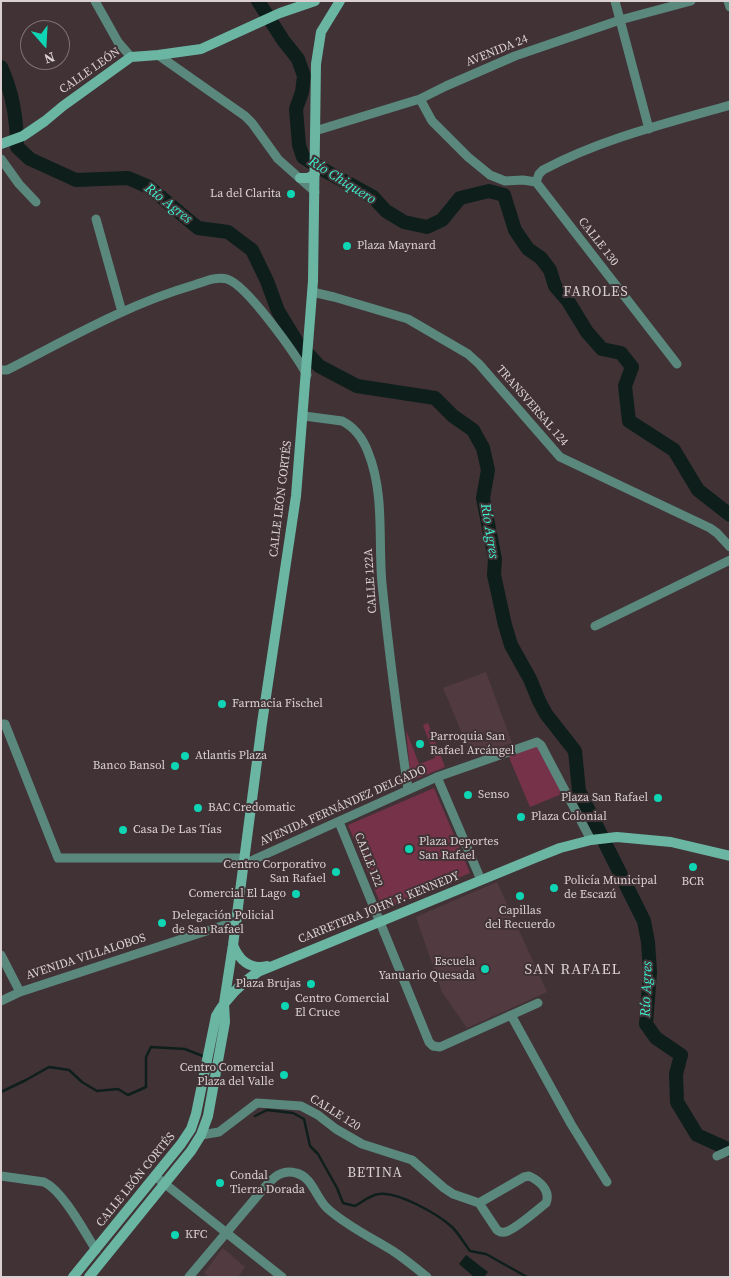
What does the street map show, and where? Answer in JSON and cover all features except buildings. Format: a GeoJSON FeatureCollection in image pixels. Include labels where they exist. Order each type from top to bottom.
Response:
{"type":"FeatureCollection","features":[{"type":"Feature","properties":{"kind":"main road","name":"CALLE LEÓN"},"geometry":{"type":"LineString","coordinates":[[6,142],[23,136],[46,121],[63,106],[131,57],[201,49],[280,13],[315,1]]}},
{"type":"Feature","properties":{"kind":"main road","name":"CALLE LEÓN CORTÉS"},"geometry":{"type":"LineString","coordinates":[[88,1277],[164,1184],[201,1135],[210,1106],[226,1018],[224,1003],[262,724],[296,496],[304,416],[312,292],[316,64],[318,46],[321,32],[333,6],[340,1]]}},
{"type":"Feature","properties":{"kind":"main road"},"geometry":{"type":"LineString","coordinates":[[300,178],[308,178],[315,173]]}},
{"type":"Feature","properties":{"kind":"main road","name":"CARRETERA JOHN F. KENNEDY"},"geometry":{"type":"LineString","coordinates":[[224,1003],[245,980],[272,965],[380,923],[560,848],[617,837],[671,842],[730,856]]}},
{"type":"Feature","properties":{"kind":"main road"},"geometry":{"type":"LineString","coordinates":[[233,945],[237,954],[244,962],[253,966],[263,967],[272,965]]}},
{"type":"Feature","properties":{"kind":"main road"},"geometry":{"type":"LineString","coordinates":[[226,1018],[233,1000],[245,980]]}},
{"type":"Feature","properties":{"kind":"main road","name":"CALLE LEÓN CORTÉS"},"geometry":{"type":"LineString","coordinates":[[73,1277],[182,1144],[191,1129],[196,1114],[216,1016],[224,1003]]}},
{"type":"Feature","properties":{"kind":"street"},"geometry":{"type":"LineString","coordinates":[[95,1],[118,42],[131,57]]}},
{"type":"Feature","properties":{"kind":"street"},"geometry":{"type":"LineString","coordinates":[[615,1],[649,129]]}},
{"type":"Feature","properties":{"kind":"street","name":"AVENIDA 24"},"geometry":{"type":"LineString","coordinates":[[315,131],[420,99],[515,56],[620,20],[691,1]]}},
{"type":"Feature","properties":{"kind":"street"},"geometry":{"type":"LineString","coordinates":[[728,1],[730,7]]}},
{"type":"Feature","properties":{"kind":"street"},"geometry":{"type":"LineString","coordinates":[[158,55],[245,116],[278,159],[315,192]]}},
{"type":"Feature","properties":{"kind":"street"},"geometry":{"type":"LineString","coordinates":[[420,99],[432,121],[468,157],[490,175],[505,181],[523,180],[536,182],[543,170],[564,159],[649,129],[730,105]]}},
{"type":"Feature","properties":{"kind":"street"},"geometry":{"type":"LineString","coordinates":[[1,159],[19,184],[36,202]]}},
{"type":"Feature","properties":{"kind":"street","name":"CALLE 130"},"geometry":{"type":"LineString","coordinates":[[536,182],[677,364]]}},
{"type":"Feature","properties":{"kind":"street"},"geometry":{"type":"LineString","coordinates":[[96,219],[122,312]]}},
{"type":"Feature","properties":{"kind":"street"},"geometry":{"type":"LineString","coordinates":[[1,370],[7,370],[122,312],[166,293],[214,279],[227,279],[239,286],[250,297],[296,356],[307,375]]}},
{"type":"Feature","properties":{"kind":"street","name":"TRANSVERSAL 124"},"geometry":{"type":"LineString","coordinates":[[312,292],[408,320],[468,354],[560,457],[710,528],[730,547]]}},
{"type":"Feature","properties":{"kind":"street","name":"CALLE 122A"},"geometry":{"type":"LineString","coordinates":[[304,416],[347,423],[361,438],[368,451],[373,468],[380,513],[382,582],[408,789]]}},
{"type":"Feature","properties":{"kind":"street"},"geometry":{"type":"LineString","coordinates":[[596,626],[730,560]]}},
{"type":"Feature","properties":{"kind":"street","name":"AVENIDA FERNÁNDEZ DELGADO"},"geometry":{"type":"LineString","coordinates":[[3,724],[58,858],[244,861],[339,822],[437,777],[538,742],[595,840]]}},
{"type":"Feature","properties":{"kind":"street"},"geometry":{"type":"LineString","coordinates":[[437,777],[482,880]]}},
{"type":"Feature","properties":{"kind":"street","name":"CALLE 122"},"geometry":{"type":"LineString","coordinates":[[339,822],[433,1046],[440,1047],[512,1015]]}},
{"type":"Feature","properties":{"kind":"street","name":"AVENIDA VILLALOBOS"},"geometry":{"type":"LineString","coordinates":[[1,1001],[20,992],[236,922]]}},
{"type":"Feature","properties":{"kind":"street"},"geometry":{"type":"LineString","coordinates":[[1,955],[20,992]]}},
{"type":"Feature","properties":{"kind":"street"},"geometry":{"type":"LineString","coordinates":[[538,1003],[512,1015],[571,1124],[607,1182]]}},
{"type":"Feature","properties":{"kind":"street","name":"CALLE 120"},"geometry":{"type":"LineString","coordinates":[[201,1135],[219,1132],[258,1103],[301,1106],[362,1144],[412,1160],[453,1194],[479,1203]]}},
{"type":"Feature","properties":{"kind":"street"},"geometry":{"type":"LineString","coordinates":[[717,1156],[730,1150]]}},
{"type":"Feature","properties":{"kind":"street"},"geometry":{"type":"LineString","coordinates":[[189,1277],[275,1176],[284,1172],[297,1173],[308,1179],[316,1194],[329,1210],[395,1253],[427,1277]]}},
{"type":"Feature","properties":{"kind":"street"},"geometry":{"type":"LineString","coordinates":[[1,1176],[44,1182],[50,1185],[72,1213],[96,1250]]}},
{"type":"Feature","properties":{"kind":"street"},"geometry":{"type":"LineString","coordinates":[[155,1176],[282,1277]]}},
{"type":"Feature","properties":{"kind":"street"},"geometry":{"type":"LineString","coordinates":[[529,1176],[537,1180],[547,1192],[548,1198],[546,1204],[505,1232],[497,1230],[479,1203],[529,1176]]}},
{"type":"Feature","properties":{"kind":"shaded area"},"geometry":{"type":"Polygon","coordinates":[[[486,672],[512,743],[472,757],[443,688],[486,672]]]}},
{"type":"Feature","properties":{"kind":"shaded area"},"geometry":{"type":"Polygon","coordinates":[[[428,723],[445,767],[411,781],[406,730],[419,764],[435,758],[423,725],[428,723]]]}},
{"type":"Feature","properties":{"kind":"shaded area"},"geometry":{"type":"Polygon","coordinates":[[[538,745],[562,794],[530,807],[508,755],[538,745]]]}},
{"type":"Feature","properties":{"kind":"shaded area","name":"Plaza Deportes San Rafael"},"geometry":{"type":"Polygon","coordinates":[[[434,788],[470,873],[383,910],[348,825],[434,788]]]}},
{"type":"Feature","properties":{"kind":"shaded area","name":"Escuela Yanuario Quesada"},"geometry":{"type":"Polygon","coordinates":[[[497,882],[547,992],[467,1028],[442,992],[416,917],[497,882]]]}},
{"type":"Feature","properties":{"kind":"shaded area"},"geometry":{"type":"Polygon","coordinates":[[[223,1248],[245,1267],[238,1277],[209,1277],[204,1273],[223,1248]]]}},
{"type":"Feature","properties":{"kind":"shaded area"},"geometry":{"type":"Polygon","coordinates":[[[466,1255],[488,1272],[484,1277],[474,1277],[459,1264],[466,1255]]]}},
{"type":"Feature","properties":{"kind":"waterway","name":"Río Chiquero"},"geometry":{"type":"LineString","coordinates":[[258,1],[283,40],[298,59],[304,76],[302,92],[296,109],[299,145],[303,157],[373,197],[386,211],[404,222],[427,227],[442,220],[460,198],[489,191],[504,195],[515,230],[528,249],[541,258],[550,270],[555,286],[568,301],[587,332],[602,349],[621,353],[632,367],[625,386],[629,421],[674,450],[698,490],[730,515]]}},
{"type":"Feature","properties":{"kind":"waterway","name":"Río Agres"},"geometry":{"type":"LineString","coordinates":[[1,67],[9,87],[13,106],[17,147],[30,159],[76,180],[128,178],[149,187],[198,228],[228,232],[252,250],[267,281],[278,311],[297,342],[319,366],[357,386],[435,398],[453,416],[473,430],[483,448],[488,470],[483,498],[495,559],[494,575],[511,645],[530,679],[546,714],[575,751],[579,791],[644,921],[648,942],[650,972],[646,1024],[656,1038],[681,1055],[676,1074],[677,1102],[697,1135],[730,1150]]}},
{"type":"Feature","properties":{"kind":"waterway"},"geometry":{"type":"LineString","coordinates":[[1,1092],[49,1067],[69,1070],[82,1082],[97,1091],[118,1089],[128,1095],[146,1087],[146,1057],[151,1047],[185,1049],[205,1057]]}},
{"type":"Feature","properties":{"kind":"waterway"},"geometry":{"type":"LineString","coordinates":[[255,1116],[267,1110],[293,1113],[304,1119],[310,1146],[318,1154],[343,1203],[355,1206],[369,1197],[387,1194],[417,1204],[446,1222],[455,1230],[470,1251],[486,1254],[527,1277]]}},
{"type":"Feature","properties":{"kind":"place","name":"La del Clarita"},"geometry":{"type":"Point","coordinates":[291,194]}},
{"type":"Feature","properties":{"kind":"place","name":"Plaza Maynard"},"geometry":{"type":"Point","coordinates":[347,246]}},
{"type":"Feature","properties":{"kind":"place","name":"Farmacia Fischel"},"geometry":{"type":"Point","coordinates":[222,704]}},
{"type":"Feature","properties":{"kind":"place","name":"Parroquia San Rafael Arcángel"},"geometry":{"type":"Point","coordinates":[420,744]}},
{"type":"Feature","properties":{"kind":"place","name":"Atlantis Plaza"},"geometry":{"type":"Point","coordinates":[185,756]}},
{"type":"Feature","properties":{"kind":"place","name":"Banco Bansol"},"geometry":{"type":"Point","coordinates":[175,766]}},
{"type":"Feature","properties":{"kind":"place","name":"Senso"},"geometry":{"type":"Point","coordinates":[468,795]}},
{"type":"Feature","properties":{"kind":"place","name":"Plaza San Rafael"},"geometry":{"type":"Point","coordinates":[658,798]}},
{"type":"Feature","properties":{"kind":"place","name":"BAC Credomatic"},"geometry":{"type":"Point","coordinates":[198,808]}},
{"type":"Feature","properties":{"kind":"place","name":"Plaza Colonial"},"geometry":{"type":"Point","coordinates":[521,817]}},
{"type":"Feature","properties":{"kind":"place","name":"Casa De Las Tías"},"geometry":{"type":"Point","coordinates":[123,830]}},
{"type":"Feature","properties":{"kind":"place","name":"Plaza Deportes San Rafael"},"geometry":{"type":"Point","coordinates":[409,849]}},
{"type":"Feature","properties":{"kind":"place","name":"BCR"},"geometry":{"type":"Point","coordinates":[693,867]}},
{"type":"Feature","properties":{"kind":"place","name":"Centro Corporativo San Rafael"},"geometry":{"type":"Point","coordinates":[336,872]}},
{"type":"Feature","properties":{"kind":"place","name":"Policía Municipal de Escazú"},"geometry":{"type":"Point","coordinates":[554,888]}},
{"type":"Feature","properties":{"kind":"place","name":"Comercial El Lago"},"geometry":{"type":"Point","coordinates":[296,894]}},
{"type":"Feature","properties":{"kind":"place","name":"Capillas del Recuerdo"},"geometry":{"type":"Point","coordinates":[520,896]}},
{"type":"Feature","properties":{"kind":"place","name":"Delegación Policial de San Rafael"},"geometry":{"type":"Point","coordinates":[162,923]}},
{"type":"Feature","properties":{"kind":"place","name":"Escuela Yanuario Quesada"},"geometry":{"type":"Point","coordinates":[485,969]}},
{"type":"Feature","properties":{"kind":"place","name":"Plaza Brujas"},"geometry":{"type":"Point","coordinates":[311,984]}},
{"type":"Feature","properties":{"kind":"place","name":"Centro Comercial El Cruce"},"geometry":{"type":"Point","coordinates":[285,1006]}},
{"type":"Feature","properties":{"kind":"place","name":"Centro Comercial Plaza del Valle"},"geometry":{"type":"Point","coordinates":[284,1075]}},
{"type":"Feature","properties":{"kind":"place","name":"Condal Tierra Dorada"},"geometry":{"type":"Point","coordinates":[220,1183]}},
{"type":"Feature","properties":{"kind":"place","name":"KFC"},"geometry":{"type":"Point","coordinates":[175,1235]}},
{"type":"Feature","properties":{"kind":"district","name":"FAROLES"},"geometry":{"type":"Point","coordinates":[596,292]}},
{"type":"Feature","properties":{"kind":"district","name":"SAN RAFAEL"},"geometry":{"type":"Point","coordinates":[573,970]}},
{"type":"Feature","properties":{"kind":"district","name":"BETINA"},"geometry":{"type":"Point","coordinates":[375,1173]}}]}
